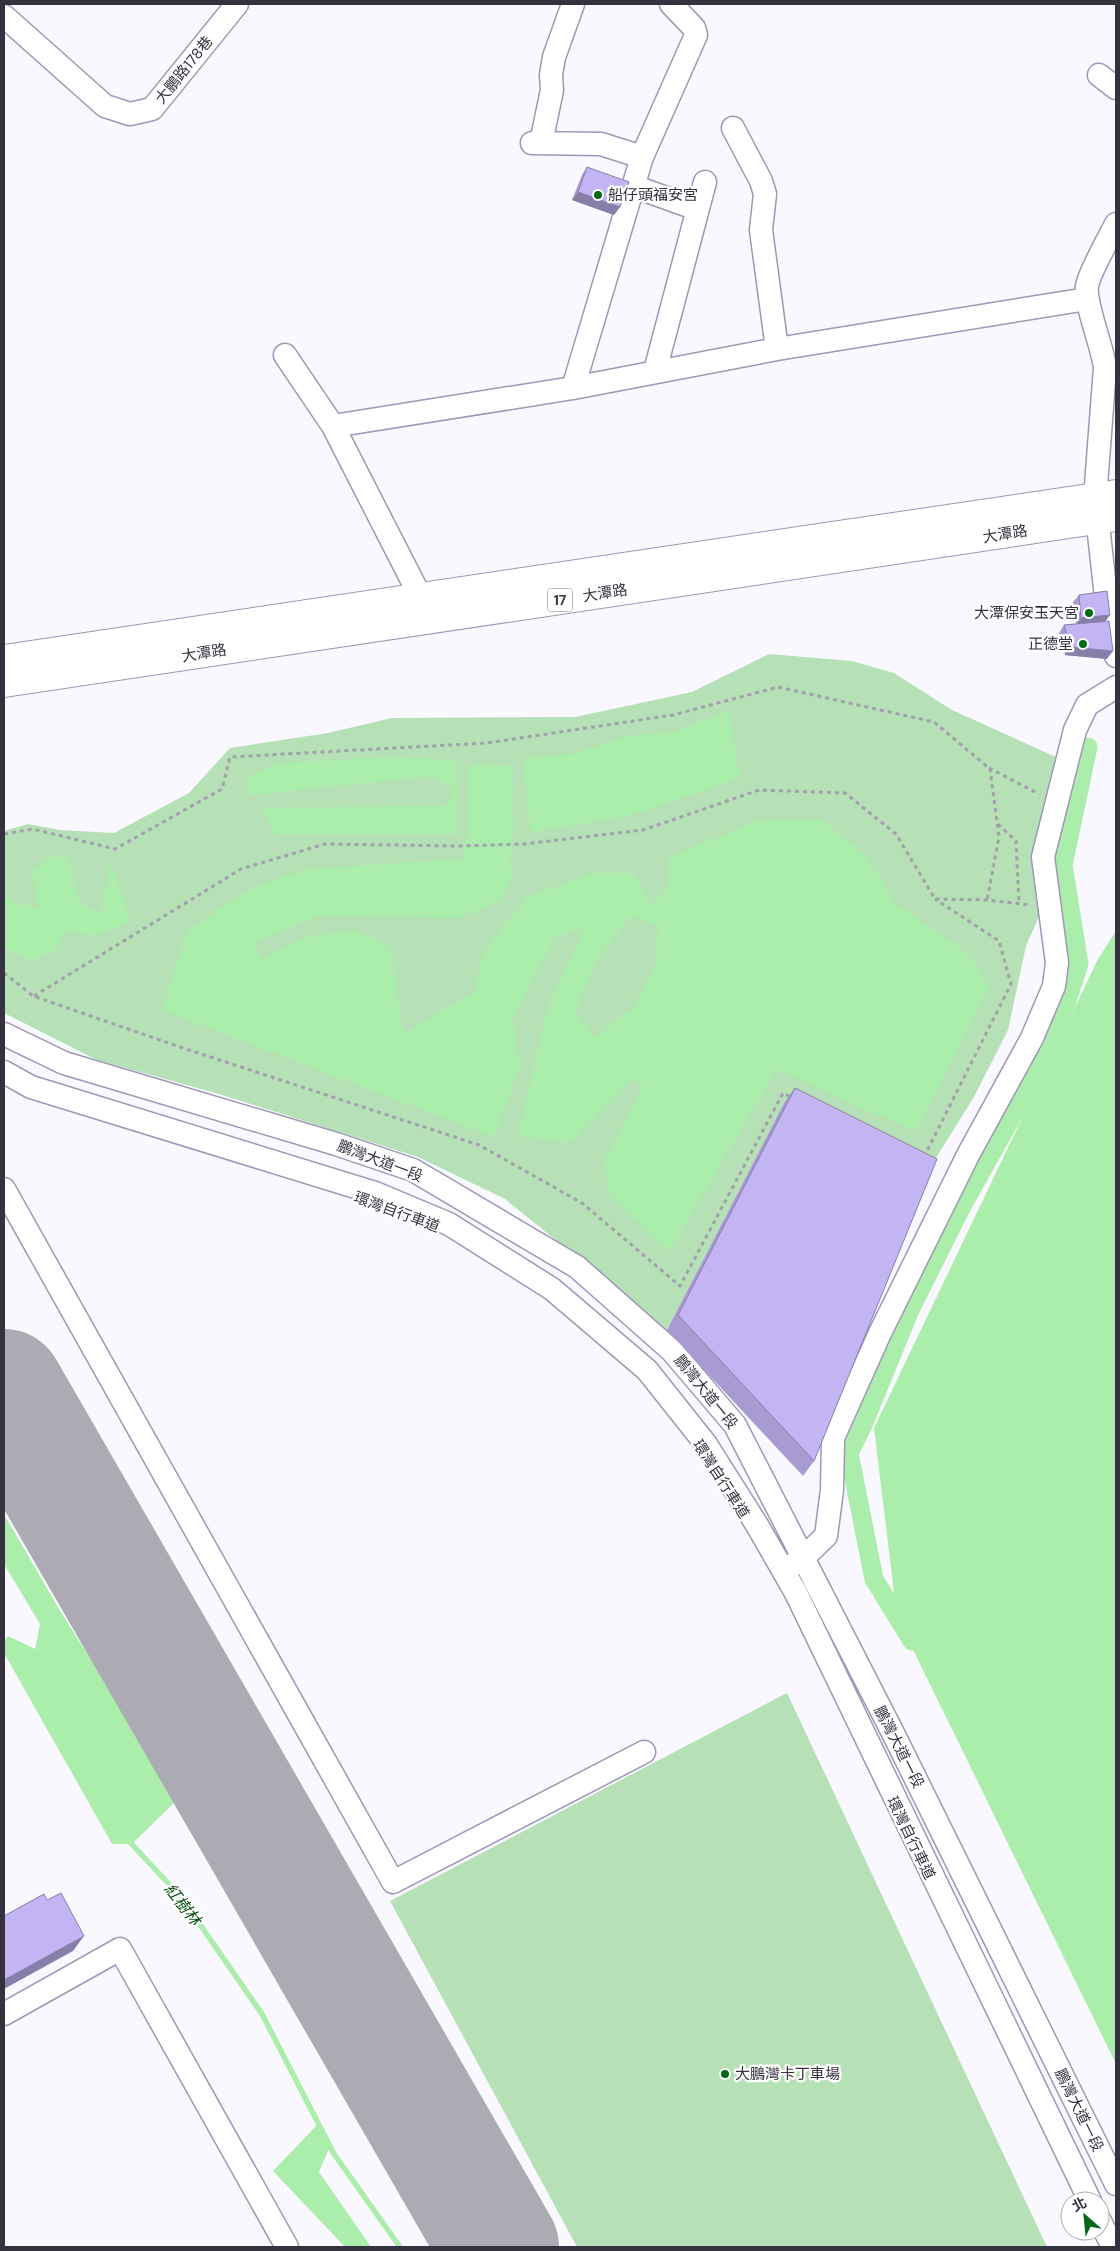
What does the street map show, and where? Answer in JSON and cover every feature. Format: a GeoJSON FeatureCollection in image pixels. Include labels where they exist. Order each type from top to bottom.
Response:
{"type":"FeatureCollection","features":[{"type":"Feature","properties":{"kind":"main road","name":"大潭路"},"geometry":{"type":"LineString","coordinates":[[4,659],[420,596],[1107,507]]}},
{"type":"Feature","properties":{"kind":"main road","name":"大潭路"},"geometry":{"type":"LineString","coordinates":[[4,683],[1107,507]]}},
{"type":"Feature","properties":{"kind":"street","name":"大鵬路178巷"},"geometry":{"type":"LineString","coordinates":[[4,16],[105,106],[130,114],[152,109],[237,4]]}},
{"type":"Feature","properties":{"kind":"street"},"geometry":{"type":"LineString","coordinates":[[573,4],[554,57],[551,75],[552,90],[536,143],[601,144],[642,157]]}},
{"type":"Feature","properties":{"kind":"street"},"geometry":{"type":"LineString","coordinates":[[573,388],[642,157],[696,35],[694,28],[671,4]]}},
{"type":"Feature","properties":{"kind":"street"},"geometry":{"type":"LineString","coordinates":[[733,128],[761,181],[765,194],[761,230],[777,349]]}},
{"type":"Feature","properties":{"kind":"street"},"geometry":{"type":"LineString","coordinates":[[655,371],[705,182]]}},
{"type":"Feature","properties":{"kind":"street"},"geometry":{"type":"LineString","coordinates":[[633,186],[697,209]]}},
{"type":"Feature","properties":{"kind":"street"},"geometry":{"type":"LineString","coordinates":[[1116,224],[1087,286],[1087,299],[1103,352],[1105,368],[1109,624],[1116,656]]}},
{"type":"Feature","properties":{"kind":"street"},"geometry":{"type":"LineString","coordinates":[[333,426],[573,388],[777,349],[1087,299]]}},
{"type":"Feature","properties":{"kind":"street"},"geometry":{"type":"LineString","coordinates":[[285,355],[333,426],[420,596]]}},
{"type":"Feature","properties":{"kind":"street"},"geometry":{"type":"LineString","coordinates":[[783,1571],[803,1558],[826,1536],[832,1490],[833,1438],[880,1334],[968,1155],[1032,1038],[1054,986],[1057,964],[1042,857],[1075,730],[1087,705],[1116,687]]}},
{"type":"Feature","properties":{"kind":"street","name":"鵬灣大道一段"},"geometry":{"type":"LineString","coordinates":[[4,1034],[64,1063],[336,1144],[412,1170],[577,1266],[672,1351],[735,1425],[894,1735],[1116,2184]]}},
{"type":"Feature","properties":{"kind":"street","name":"鵬灣大道一段"},"geometry":{"type":"LineString","coordinates":[[4,1072],[31,1087],[375,1193],[448,1224],[552,1289],[647,1370],[705,1444],[757,1525],[796,1593],[1085,2191]]}},
{"type":"Feature","properties":{"kind":"street"},"geometry":{"type":"LineString","coordinates":[[4,1189],[393,1882],[644,1752]]}},
{"type":"Feature","properties":{"kind":"street"},"geometry":{"type":"LineString","coordinates":[[4,2014],[120,1949],[287,2247]]}},
{"type":"Feature","properties":{"kind":"path"},"geometry":{"type":"LineString","coordinates":[[4,834],[33,829],[116,849],[222,789],[230,757],[487,743],[673,716],[778,687],[934,722],[988,768],[1056,804]]}},
{"type":"Feature","properties":{"kind":"path"},"geometry":{"type":"LineString","coordinates":[[986,900],[999,836],[988,768]]}},
{"type":"Feature","properties":{"kind":"path"},"geometry":{"type":"LineString","coordinates":[[33,996],[241,869],[325,844],[458,846],[524,844],[643,830],[758,790],[845,794],[896,834],[935,900],[999,941],[1011,984],[922,1162]]}},
{"type":"Feature","properties":{"kind":"path"},"geometry":{"type":"LineString","coordinates":[[997,823],[1016,841],[1019,903]]}},
{"type":"Feature","properties":{"kind":"path"},"geometry":{"type":"LineString","coordinates":[[935,900],[986,900],[1049,907]]}},
{"type":"Feature","properties":{"kind":"path"},"geometry":{"type":"LineString","coordinates":[[4,973],[33,996],[183,1048],[479,1145],[582,1203],[680,1286],[783,1093],[792,1097]]}},
{"type":"Feature","properties":{"kind":"shaded area"},"geometry":{"type":"Polygon","coordinates":[[[769,654],[852,661],[894,673],[952,710],[1067,762],[1063,862],[1026,946],[1008,1030],[974,1097],[926,1174],[784,1103],[667,1330],[505,1199],[418,1157],[219,1094],[97,1060],[4,1013],[4,831],[28,824],[60,830],[114,833],[189,793],[230,748],[328,733],[392,718],[575,717],[692,692],[769,654]]]}},
{"type":"Feature","properties":{"kind":"shaded area"},"geometry":{"type":"Polygon","coordinates":[[[729,711],[740,778],[629,816],[531,832],[523,758],[573,754],[624,737],[672,732],[729,711]]]}},
{"type":"Feature","properties":{"kind":"shaded area"},"geometry":{"type":"Polygon","coordinates":[[[390,757],[458,760],[456,834],[275,834],[262,808],[446,806],[453,790],[436,776],[249,795],[247,776],[280,763],[390,757]]]}},
{"type":"Feature","properties":{"kind":"shaded area"},"geometry":{"type":"Polygon","coordinates":[[[469,764],[512,766],[514,832],[510,858],[512,877],[500,900],[459,918],[320,916],[255,942],[261,958],[309,936],[355,930],[391,947],[403,1034],[475,991],[483,952],[528,896],[594,873],[633,873],[653,904],[669,887],[670,857],[759,820],[822,820],[868,857],[895,903],[969,954],[990,988],[915,1132],[777,1069],[669,1252],[608,1194],[605,1158],[644,1085],[632,1080],[570,1143],[518,1136],[547,1010],[584,929],[556,937],[513,1017],[520,1067],[494,1137],[162,1010],[187,931],[248,890],[306,869],[463,859],[467,830],[469,764]],[[632,916],[596,960],[575,1012],[595,1037],[633,1008],[657,963],[658,925],[632,916]]]}},
{"type":"Feature","properties":{"kind":"shaded area"},"geometry":{"type":"Polygon","coordinates":[[[51,856],[68,858],[80,904],[100,913],[111,863],[131,922],[93,936],[65,930],[57,949],[32,960],[4,947],[4,895],[11,902],[38,908],[32,871],[51,856]]]}},
{"type":"Feature","properties":{"kind":"shaded area"},"geometry":{"type":"Polygon","coordinates":[[[1116,931],[1116,2064],[897,1617],[874,1428],[1098,959],[1116,931]]]}},
{"type":"Feature","properties":{"kind":"shaded area"},"geometry":{"type":"Polygon","coordinates":[[[4,1514],[62,1614],[179,1798],[132,1844],[112,1844],[4,1653],[4,1642],[8,1636],[35,1649],[40,1624],[4,1564],[4,1514]]]}},
{"type":"Feature","properties":{"kind":"shaded area","name":"大鵬灣卡丁車場"},"geometry":{"type":"Polygon","coordinates":[[[787,1693],[1047,2247],[577,2247],[390,1901],[787,1693]]]}},
{"type":"Feature","properties":{"kind":"shaded area"},"geometry":{"type":"Polygon","coordinates":[[[318,2124],[330,2146],[319,2172],[371,2247],[345,2247],[273,2171],[318,2124]]]}},
{"type":"Feature","properties":{"kind":"building","name":"船仔頭福安宮"},"geometry":{"type":"Polygon","coordinates":[[[587,167],[629,182],[620,207],[578,192],[587,167]]]}},
{"type":"Feature","properties":{"kind":"building"},"geometry":{"type":"Polygon","coordinates":[[[1107,591],[1110,615],[1081,618],[1079,595],[1107,591]]]}},
{"type":"Feature","properties":{"kind":"building"},"geometry":{"type":"Polygon","coordinates":[[[1109,621],[1113,651],[1070,647],[1064,625],[1109,621]]]}},
{"type":"Feature","properties":{"kind":"building"},"geometry":{"type":"Polygon","coordinates":[[[795,1088],[937,1159],[814,1461],[678,1315],[795,1088]]]}},
{"type":"Feature","properties":{"kind":"building"},"geometry":{"type":"Polygon","coordinates":[[[61,1893],[84,1936],[4,1980],[4,1916],[44,1894],[47,1900],[61,1893]]]}},
{"type":"Feature","properties":{"kind":"waterway"},"geometry":{"type":"LineString","coordinates":[[912,1641],[874,1579],[849,1453],[863,1425],[910,1310],[962,1206],[1029,1086],[1067,1001],[1079,964],[1063,865],[1088,747]]}},
{"type":"Feature","properties":{"kind":"waterway","name":"紅樹林"},"geometry":{"type":"LineString","coordinates":[[127,1839],[181,1897],[262,2014],[334,2154],[400,2247]]}},
{"type":"Feature","properties":{"kind":"runway"},"geometry":{"type":"LineString","coordinates":[[4,1389],[499,2247]]}},
{"type":"Feature","properties":{"kind":"place","name":"船仔頭福安宮"},"geometry":{"type":"Point","coordinates":[598,195]}},
{"type":"Feature","properties":{"kind":"place","name":"大潭保安玉天宮"},"geometry":{"type":"Point","coordinates":[1089,613]}},
{"type":"Feature","properties":{"kind":"place","name":"正德堂"},"geometry":{"type":"Point","coordinates":[1083,644]}},
{"type":"Feature","properties":{"kind":"place","name":"大鵬灣卡丁車場"},"geometry":{"type":"Point","coordinates":[725,2074]}}]}
